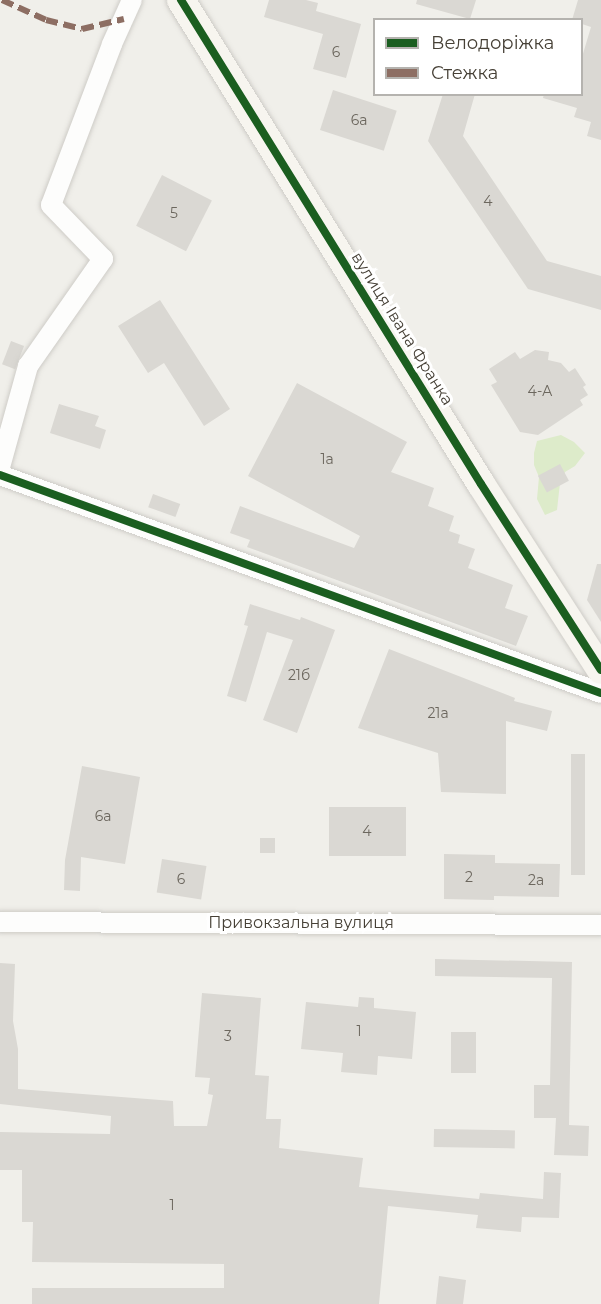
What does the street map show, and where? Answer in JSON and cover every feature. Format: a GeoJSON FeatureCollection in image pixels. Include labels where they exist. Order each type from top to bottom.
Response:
{"type":"FeatureCollection","features":[{"type":"Feature","properties":{"kind":"street"},"geometry":{"type":"LineString","coordinates":[[0,467],[28,366],[104,259],[51,205],[112,44],[132,0]]}},
{"type":"Feature","properties":{"kind":"street","name":"вулиця Івана Франка"},"geometry":{"type":"LineString","coordinates":[[181,0],[481,484],[601,670]]}},
{"type":"Feature","properties":{"kind":"street"},"geometry":{"type":"LineString","coordinates":[[0,475],[601,693]]}},
{"type":"Feature","properties":{"kind":"street","name":"Привокзальна вулиця"},"geometry":{"type":"LineString","coordinates":[[0,922],[601,925]]}},
{"type":"Feature","properties":{"kind":"green space"},"geometry":{"type":"Polygon","coordinates":[[[561,435],[574,442],[585,453],[575,466],[565,472],[560,483],[557,510],[545,515],[537,499],[539,477],[534,465],[534,453],[537,441],[561,435]]]}},
{"type":"Feature","properties":{"kind":"building"},"geometry":{"type":"Polygon","coordinates":[[[269,0],[306,0],[318,3],[316,11],[361,24],[346,78],[313,69],[323,34],[264,17],[269,0]]]}},
{"type":"Feature","properties":{"kind":"building"},"geometry":{"type":"Polygon","coordinates":[[[417,0],[476,0],[470,18],[416,4],[417,0]]]}},
{"type":"Feature","properties":{"kind":"building"},"geometry":{"type":"Polygon","coordinates":[[[578,0],[601,0],[601,140],[587,136],[591,122],[574,117],[577,108],[543,98],[544,96],[583,96],[583,54],[591,27],[583,24],[583,18],[573,18],[578,0]]]}},
{"type":"Feature","properties":{"kind":"building"},"geometry":{"type":"Polygon","coordinates":[[[333,90],[397,111],[384,151],[320,130],[333,90]]]}},
{"type":"Feature","properties":{"kind":"building"},"geometry":{"type":"Polygon","coordinates":[[[442,96],[474,96],[463,136],[547,261],[601,276],[601,310],[528,289],[428,141],[442,96]]]}},
{"type":"Feature","properties":{"kind":"building"},"geometry":{"type":"Polygon","coordinates":[[[162,175],[212,200],[186,251],[136,226],[162,175]]]}},
{"type":"Feature","properties":{"kind":"building"},"geometry":{"type":"Polygon","coordinates":[[[160,300],[230,409],[204,426],[164,363],[148,373],[118,326],[160,300]]]}},
{"type":"Feature","properties":{"kind":"building"},"geometry":{"type":"Polygon","coordinates":[[[11,341],[24,346],[15,369],[2,364],[11,341]]]}},
{"type":"Feature","properties":{"kind":"building"},"geometry":{"type":"Polygon","coordinates":[[[535,350],[549,352],[548,360],[561,363],[569,372],[575,368],[586,385],[583,387],[588,395],[580,400],[583,405],[538,435],[520,432],[491,385],[497,382],[489,369],[515,352],[520,359],[535,350]]]}},
{"type":"Feature","properties":{"kind":"building"},"geometry":{"type":"Polygon","coordinates":[[[297,383],[407,442],[391,472],[434,488],[428,506],[454,516],[449,531],[460,535],[458,543],[475,549],[468,568],[513,585],[505,608],[528,616],[516,646],[247,547],[250,540],[230,533],[240,506],[354,548],[360,536],[248,476],[297,383]]]}},
{"type":"Feature","properties":{"kind":"building"},"geometry":{"type":"Polygon","coordinates":[[[59,404],[99,416],[95,426],[106,430],[100,449],[50,433],[59,404]]]}},
{"type":"Feature","properties":{"kind":"building"},"geometry":{"type":"Polygon","coordinates":[[[560,464],[569,481],[547,493],[538,476],[560,464]]]}},
{"type":"Feature","properties":{"kind":"building"},"geometry":{"type":"Polygon","coordinates":[[[153,494],[180,504],[175,517],[148,507],[153,494]]]}},
{"type":"Feature","properties":{"kind":"building"},"geometry":{"type":"Polygon","coordinates":[[[597,564],[601,564],[601,622],[587,600],[597,564]]]}},
{"type":"Feature","properties":{"kind":"building"},"geometry":{"type":"Polygon","coordinates":[[[250,604],[300,620],[301,617],[335,630],[297,733],[263,720],[293,640],[267,632],[246,702],[227,696],[248,626],[244,625],[250,604]]]}},
{"type":"Feature","properties":{"kind":"building"},"geometry":{"type":"Polygon","coordinates":[[[389,649],[515,698],[514,701],[552,711],[547,731],[506,721],[506,794],[441,792],[438,753],[358,728],[389,649]]]}},
{"type":"Feature","properties":{"kind":"building"},"geometry":{"type":"Polygon","coordinates":[[[571,754],[585,754],[585,875],[571,875],[571,754]]]}},
{"type":"Feature","properties":{"kind":"building"},"geometry":{"type":"Polygon","coordinates":[[[82,766],[140,777],[125,864],[81,857],[80,891],[64,890],[65,860],[82,766]]]}},
{"type":"Feature","properties":{"kind":"building"},"geometry":{"type":"Polygon","coordinates":[[[329,807],[406,807],[406,856],[329,856],[329,807]]]}},
{"type":"Feature","properties":{"kind":"building"},"geometry":{"type":"Polygon","coordinates":[[[260,838],[275,838],[275,853],[260,853],[260,838]]]}},
{"type":"Feature","properties":{"kind":"building"},"geometry":{"type":"Polygon","coordinates":[[[444,854],[495,855],[495,863],[560,864],[559,897],[494,896],[494,900],[444,899],[444,854]]]}},
{"type":"Feature","properties":{"kind":"building"},"geometry":{"type":"Polygon","coordinates":[[[162,859],[206,866],[201,900],[157,893],[162,859]]]}},
{"type":"Feature","properties":{"kind":"building"},"geometry":{"type":"Polygon","coordinates":[[[435,959],[572,962],[569,1125],[589,1126],[588,1156],[554,1155],[556,1118],[534,1118],[534,1085],[550,1085],[552,978],[435,976],[435,959]]]}},
{"type":"Feature","properties":{"kind":"building"},"geometry":{"type":"Polygon","coordinates":[[[0,963],[15,964],[13,1021],[18,1049],[18,1089],[173,1101],[174,1126],[207,1126],[213,1095],[208,1094],[210,1078],[195,1077],[202,993],[261,998],[255,1075],[269,1076],[266,1119],[281,1119],[279,1148],[363,1158],[359,1187],[479,1199],[480,1193],[543,1199],[544,1172],[561,1173],[559,1218],[522,1217],[521,1232],[476,1228],[478,1215],[388,1206],[379,1304],[32,1304],[32,1288],[224,1288],[224,1264],[32,1262],[33,1222],[22,1222],[22,1170],[0,1170],[0,1132],[110,1134],[111,1116],[0,1104],[0,963]]]}},
{"type":"Feature","properties":{"kind":"building"},"geometry":{"type":"Polygon","coordinates":[[[359,997],[374,998],[374,1008],[416,1012],[412,1059],[378,1056],[377,1075],[341,1072],[343,1053],[301,1049],[306,1002],[358,1007],[359,997]]]}},
{"type":"Feature","properties":{"kind":"building"},"geometry":{"type":"Polygon","coordinates":[[[451,1032],[476,1032],[476,1073],[451,1073],[451,1032]]]}},
{"type":"Feature","properties":{"kind":"building"},"geometry":{"type":"Polygon","coordinates":[[[434,1129],[515,1130],[515,1148],[434,1147],[434,1129]]]}},
{"type":"Feature","properties":{"kind":"building"},"geometry":{"type":"Polygon","coordinates":[[[439,1276],[466,1280],[463,1304],[436,1304],[439,1276]]]}},
{"type":"Feature","properties":{"kind":"marked path"},"geometry":{"type":"LineString","coordinates":[[2,0],[46,20],[82,29],[124,19]]}},
{"type":"Feature","properties":{"kind":"cycle path"},"geometry":{"type":"LineString","coordinates":[[181,0],[481,484],[601,670]]}},
{"type":"Feature","properties":{"kind":"cycle path"},"geometry":{"type":"LineString","coordinates":[[0,475],[601,693]]}}]}
